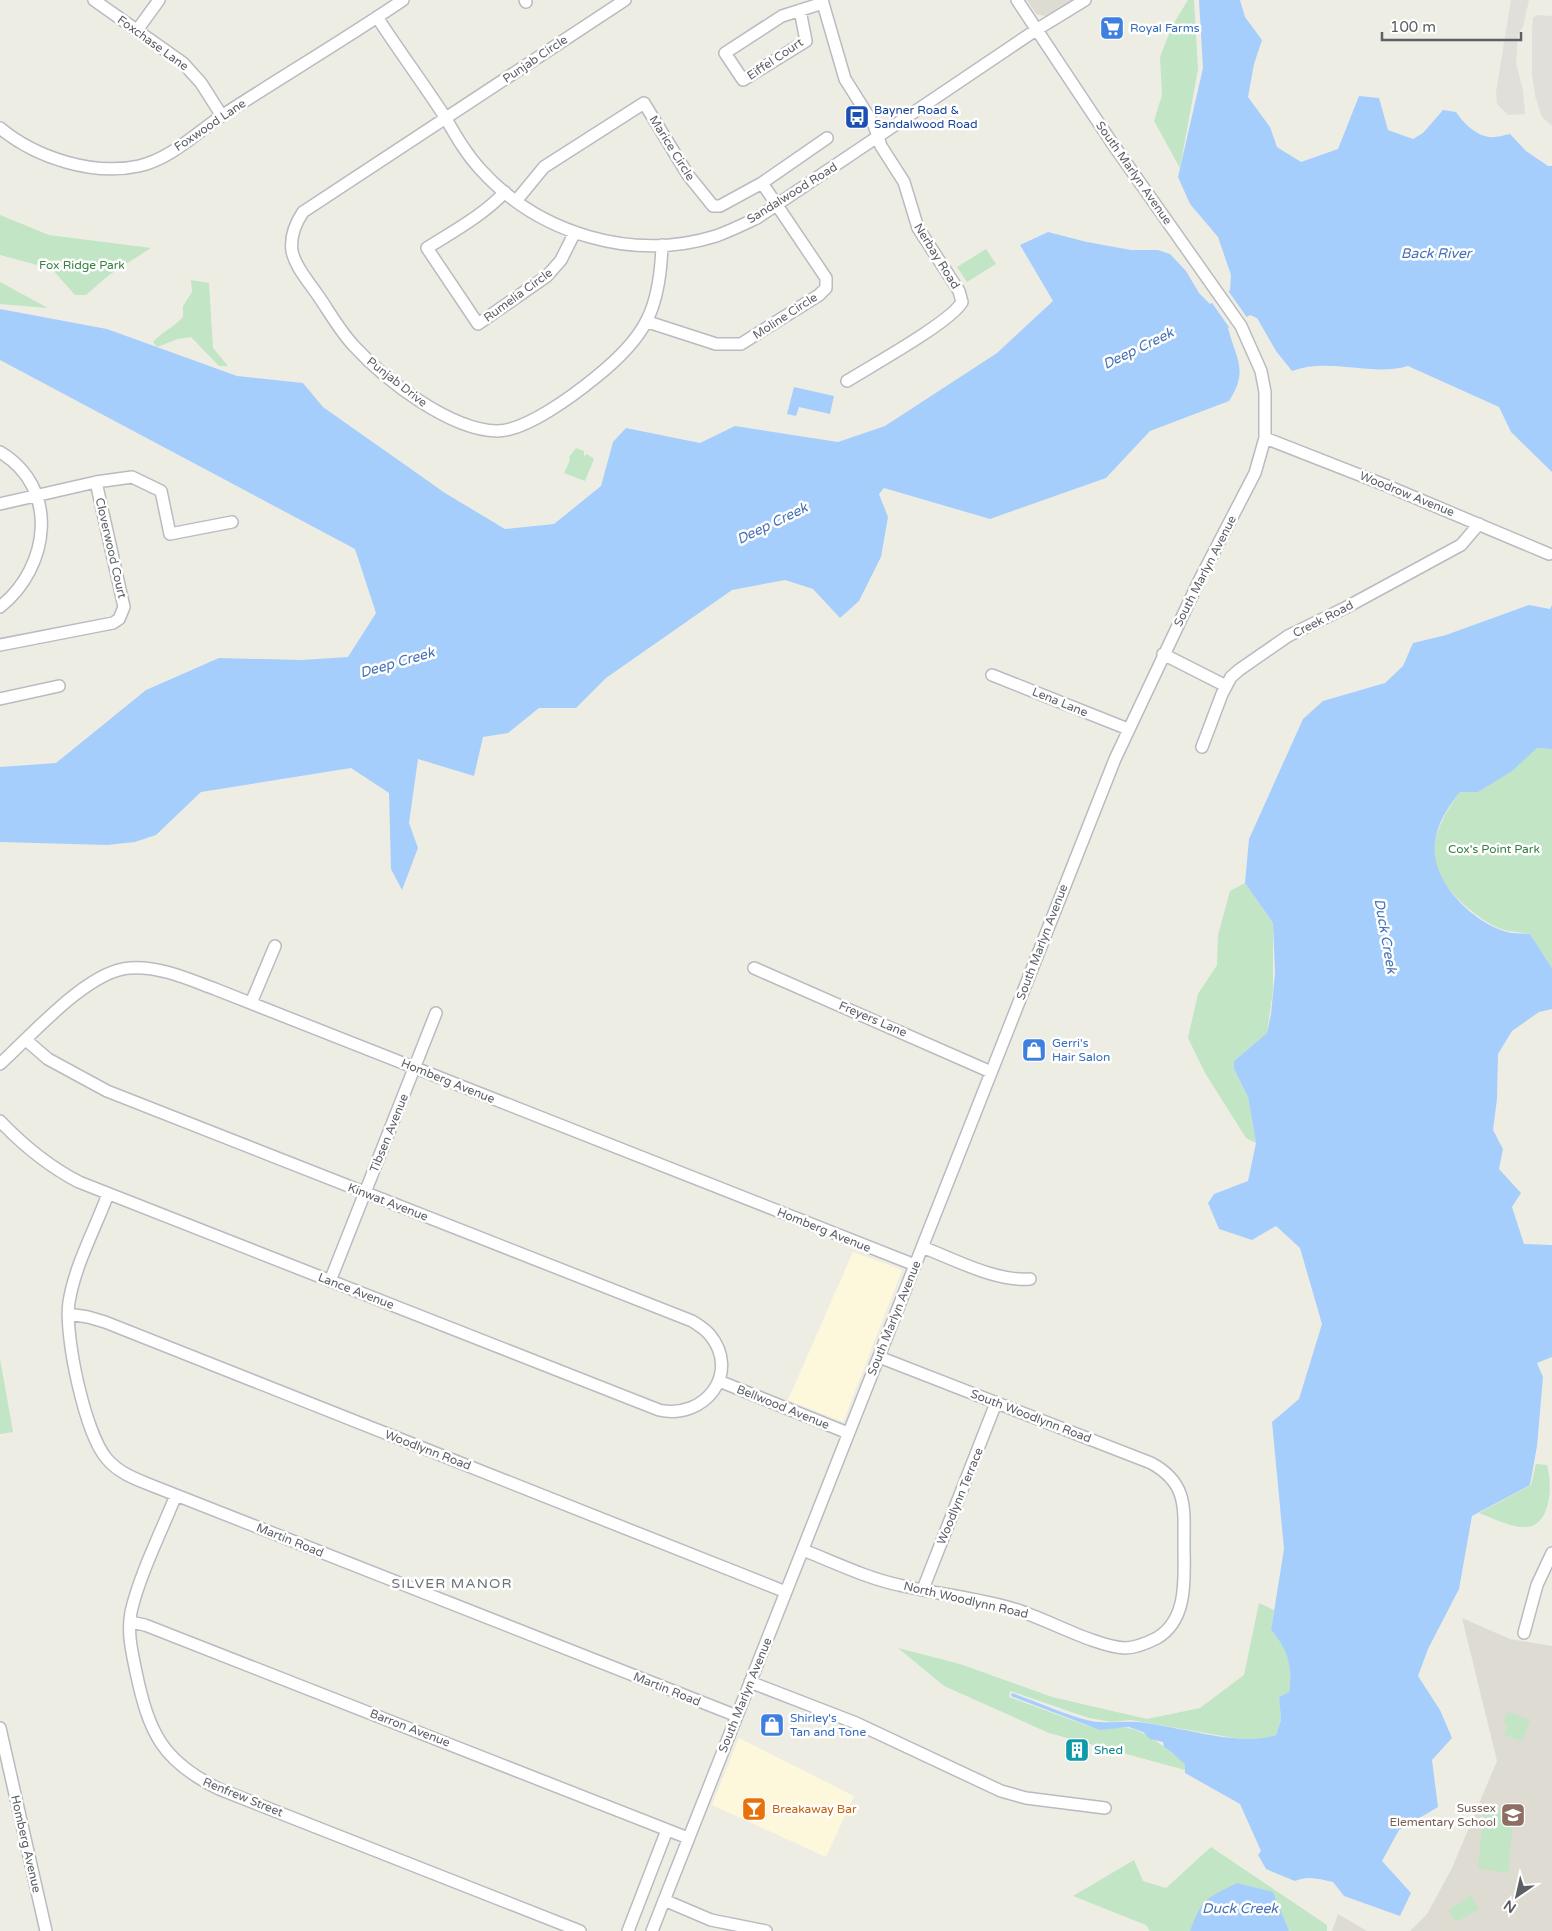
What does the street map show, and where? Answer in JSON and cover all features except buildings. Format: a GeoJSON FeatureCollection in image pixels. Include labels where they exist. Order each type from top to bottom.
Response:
{"type":"FeatureCollection","features":[{"type":"Feature","properties":{"kind":"street","name":"Foxchase Lane"},"geometry":{"type":"LineString","coordinates":[[94,0],[138,29],[192,72],[222,116]]}},
{"type":"Feature","properties":{"kind":"street"},"geometry":{"type":"LineString","coordinates":[[138,29],[159,0]]}},
{"type":"Feature","properties":{"kind":"street","name":"Foxwood Lane"},"geometry":{"type":"LineString","coordinates":[[0,128],[22,143],[50,156],[92,167],[126,168],[148,164],[167,155],[222,116],[403,0]]}},
{"type":"Feature","properties":{"kind":"street","name":"Punjab Circle"},"geometry":{"type":"LineString","coordinates":[[445,118],[625,0]]}},
{"type":"Feature","properties":{"kind":"street","name":"South Marlyn Avenue"},"geometry":{"type":"LineString","coordinates":[[652,1931],[1128,729],[1199,581],[1246,492],[1264,438],[1266,413],[1261,371],[1241,326],[1017,0]]}},
{"type":"Feature","properties":{"kind":"street","name":"Sandalwood Road"},"geometry":{"type":"LineString","coordinates":[[377,17],[471,159],[504,192],[546,220],[575,232],[628,246],[662,245],[715,236],[757,218],[1036,30],[1085,0]]}},
{"type":"Feature","properties":{"kind":"street"},"geometry":{"type":"LineString","coordinates":[[822,1],[845,79],[879,136]]}},
{"type":"Feature","properties":{"kind":"street","name":"Eiffel Court"},"geometry":{"type":"LineString","coordinates":[[800,10],[806,41],[743,80],[725,53],[782,16],[822,1]]}},
{"type":"Feature","properties":{"kind":"street","name":"Marice Circle"},"geometry":{"type":"LineString","coordinates":[[516,201],[544,167],[644,103],[688,175],[713,206],[720,206],[762,183],[827,138]]}},
{"type":"Feature","properties":{"kind":"street","name":"Punjab Drive"},"geometry":{"type":"LineString","coordinates":[[445,118],[303,212],[296,222],[292,252],[298,266],[353,346],[368,360],[429,407],[464,424],[499,431],[521,425],[533,419],[591,382],[618,359],[648,322],[660,281],[662,245]]}},
{"type":"Feature","properties":{"kind":"street","name":"Nerbay Road"},"geometry":{"type":"LineString","coordinates":[[847,381],[941,322],[958,309],[962,302],[959,291],[918,228],[904,182],[881,146],[879,136]]}},
{"type":"Feature","properties":{"kind":"street"},"geometry":{"type":"LineString","coordinates":[[762,183],[778,205]]}},
{"type":"Feature","properties":{"kind":"street","name":"Rumelia Circle"},"geometry":{"type":"LineString","coordinates":[[504,192],[483,212],[427,248],[478,324],[546,276],[561,260],[575,232]]}},
{"type":"Feature","properties":{"kind":"street","name":"Moline Circle"},"geometry":{"type":"LineString","coordinates":[[648,322],[716,344],[741,344],[819,295],[826,288],[826,278],[793,231],[778,205]]}},
{"type":"Feature","properties":{"kind":"street","name":"Woodrow Avenue"},"geometry":{"type":"LineString","coordinates":[[1264,438],[1549,554]]}},
{"type":"Feature","properties":{"kind":"street"},"geometry":{"type":"LineString","coordinates":[[0,452],[21,468],[30,481],[42,524],[40,548],[29,574],[10,599],[0,607]]}},
{"type":"Feature","properties":{"kind":"street"},"geometry":{"type":"LineString","coordinates":[[96,482],[132,477],[161,491],[170,534],[232,522]]}},
{"type":"Feature","properties":{"kind":"street","name":"Cloverwood Court"},"geometry":{"type":"LineString","coordinates":[[0,504],[96,482],[122,593],[122,614],[113,623],[0,645]]}},
{"type":"Feature","properties":{"kind":"street","name":"Creek Road"},"geometry":{"type":"LineString","coordinates":[[1202,747],[1226,686],[1239,670],[1274,644],[1461,544],[1479,524]]}},
{"type":"Feature","properties":{"kind":"street"},"geometry":{"type":"LineString","coordinates":[[1163,654],[1226,686]]}},
{"type":"Feature","properties":{"kind":"street","name":"Lena Lane"},"geometry":{"type":"LineString","coordinates":[[992,675],[1128,729]]}},
{"type":"Feature","properties":{"kind":"street"},"geometry":{"type":"LineString","coordinates":[[0,698],[59,686]]}},
{"type":"Feature","properties":{"kind":"street"},"geometry":{"type":"LineString","coordinates":[[251,1003],[275,946]]}},
{"type":"Feature","properties":{"kind":"street","name":"Homberg Avenue"},"geometry":{"type":"LineString","coordinates":[[0,1064],[84,988],[100,977],[128,968],[161,970],[251,1003],[915,1265]]}},
{"type":"Feature","properties":{"kind":"street","name":"Freyers Lane"},"geometry":{"type":"LineString","coordinates":[[754,968],[991,1072]]}},
{"type":"Feature","properties":{"kind":"street","name":"Tibsen Avenue"},"geometry":{"type":"LineString","coordinates":[[330,1281],[436,1013]]}},
{"type":"Feature","properties":{"kind":"street","name":"Kinwat Avenue"},"geometry":{"type":"LineString","coordinates":[[26,1040],[64,1069],[107,1091],[692,1321],[710,1334],[719,1350],[721,1360],[718,1381]]}},
{"type":"Feature","properties":{"kind":"street","name":"Lance Avenue"},"geometry":{"type":"LineString","coordinates":[[0,1121],[28,1149],[51,1166],[108,1194],[660,1410],[678,1412],[699,1406],[713,1393],[718,1381]]}},
{"type":"Feature","properties":{"kind":"street","name":"Martin Road"},"geometry":{"type":"LineString","coordinates":[[108,1194],[76,1275],[68,1314],[69,1339],[90,1429],[100,1450],[123,1473],[737,1716]]}},
{"type":"Feature","properties":{"kind":"street"},"geometry":{"type":"LineString","coordinates":[[922,1247],[1002,1277],[1017,1280],[1030,1279]]}},
{"type":"Feature","properties":{"kind":"street","name":"Woodlynn Road"},"geometry":{"type":"LineString","coordinates":[[68,1314],[105,1322],[786,1592]]}},
{"type":"Feature","properties":{"kind":"street","name":"South Woodlynn Road"},"geometry":{"type":"LineString","coordinates":[[879,1357],[1151,1464],[1169,1475],[1177,1484],[1184,1507],[1182,1598],[1172,1624],[1157,1638]]}},
{"type":"Feature","properties":{"kind":"street","name":"Bellwood Avenue"},"geometry":{"type":"LineString","coordinates":[[718,1381],[848,1433]]}},
{"type":"Feature","properties":{"kind":"street","name":"Woodlynn Terrace"},"geometry":{"type":"LineString","coordinates":[[923,1589],[996,1403]]}},
{"type":"Feature","properties":{"kind":"street","name":"Renfrew Street"},"geometry":{"type":"LineString","coordinates":[[176,1495],[134,1602],[130,1622],[130,1646],[147,1716],[160,1743],[177,1763],[189,1773],[219,1789],[580,1931]]}},
{"type":"Feature","properties":{"kind":"street","name":"North Woodlynn Road"},"geometry":{"type":"LineString","coordinates":[[803,1550],[874,1578],[1013,1609],[1114,1646],[1134,1647],[1157,1638]]}},
{"type":"Feature","properties":{"kind":"street"},"geometry":{"type":"LineString","coordinates":[[1524,1633],[1537,1584],[1552,1553]]}},
{"type":"Feature","properties":{"kind":"street","name":"Barron Avenue"},"geometry":{"type":"LineString","coordinates":[[130,1622],[154,1628],[688,1838]]}},
{"type":"Feature","properties":{"kind":"street"},"geometry":{"type":"LineString","coordinates":[[750,1682],[856,1723],[1001,1791],[1026,1798],[1105,1808]]}},
{"type":"Feature","properties":{"kind":"street","name":"Homberg Avenue"},"geometry":{"type":"LineString","coordinates":[[0,1728],[46,1931]]}},
{"type":"Feature","properties":{"kind":"street"},"geometry":{"type":"LineString","coordinates":[[628,1931],[667,1830]]}},
{"type":"Feature","properties":{"kind":"street"},"geometry":{"type":"LineString","coordinates":[[664,1900],[711,1920],[766,1931]]}},
{"type":"Feature","properties":{"kind":"shaded area"},"geometry":{"type":"Polygon","coordinates":[[[1027,0],[1073,0],[1045,16],[1036,14],[1027,0]]]}},
{"type":"Feature","properties":{"kind":"shaded area"},"geometry":{"type":"Polygon","coordinates":[[[1511,0],[1529,0],[1523,27],[1518,34],[1516,63],[1523,90],[1525,114],[1508,115],[1497,104],[1496,92],[1511,0]]]}},
{"type":"Feature","properties":{"kind":"shaded area"},"geometry":{"type":"Polygon","coordinates":[[[1537,15],[1552,16],[1552,126],[1542,117],[1535,96],[1532,73],[1532,29],[1533,18],[1537,15]]]}},
{"type":"Feature","properties":{"kind":"shaded area"},"geometry":{"type":"Polygon","coordinates":[[[853,1252],[902,1270],[843,1422],[788,1400],[853,1252]]]}},
{"type":"Feature","properties":{"kind":"shaded area","name":"Sussex Elementary School"},"geometry":{"type":"Polygon","coordinates":[[[1462,1618],[1510,1639],[1552,1646],[1552,1931],[1410,1931],[1427,1914],[1452,1868],[1497,1761],[1462,1618]]]}},
{"type":"Feature","properties":{"kind":"shaded area"},"geometry":{"type":"Polygon","coordinates":[[[739,1738],[854,1796],[826,1857],[712,1805],[739,1738]]]}},
{"type":"Feature","properties":{"kind":"shaded area"},"geometry":{"type":"Polygon","coordinates":[[[1338,1914],[1367,1931],[1332,1931],[1338,1914]]]}},
{"type":"Feature","properties":{"kind":"green space"},"geometry":{"type":"Polygon","coordinates":[[[1188,0],[1194,0],[1198,69],[1180,168],[1154,121],[1162,95],[1160,57],[1172,26],[1188,0]]]}},
{"type":"Feature","properties":{"kind":"green space","name":"Fox Ridge Park"},"geometry":{"type":"Polygon","coordinates":[[[0,215],[49,235],[151,248],[109,275],[86,295],[75,295],[52,269],[0,255],[0,215]]]}},
{"type":"Feature","properties":{"kind":"green space"},"geometry":{"type":"Polygon","coordinates":[[[986,249],[996,264],[967,282],[957,267],[986,249]]]}},
{"type":"Feature","properties":{"kind":"green space"},"geometry":{"type":"Polygon","coordinates":[[[191,280],[209,283],[213,348],[228,366],[219,366],[191,337],[178,339],[157,347],[153,342],[183,317],[183,306],[192,292],[191,280]]]}},
{"type":"Feature","properties":{"kind":"green space"},"geometry":{"type":"Polygon","coordinates":[[[0,282],[48,308],[0,304],[0,282]]]}},
{"type":"Feature","properties":{"kind":"green space"},"geometry":{"type":"Polygon","coordinates":[[[576,448],[584,451],[584,456],[587,454],[594,459],[585,481],[564,473],[570,460],[569,457],[576,448]]]}},
{"type":"Feature","properties":{"kind":"green space","name":"Cox's Point Park"},"geometry":{"type":"Polygon","coordinates":[[[1537,748],[1552,749],[1552,968],[1530,934],[1507,931],[1495,927],[1475,914],[1456,897],[1447,887],[1437,870],[1434,849],[1443,818],[1460,792],[1478,792],[1537,748]]]}},
{"type":"Feature","properties":{"kind":"green space"},"geometry":{"type":"Polygon","coordinates":[[[1245,883],[1273,923],[1273,990],[1267,1033],[1234,1061],[1234,1069],[1248,1097],[1256,1143],[1246,1138],[1205,1073],[1188,1038],[1198,994],[1217,965],[1218,935],[1230,891],[1245,883]]]}},
{"type":"Feature","properties":{"kind":"green space"},"geometry":{"type":"Polygon","coordinates":[[[0,1359],[13,1432],[0,1434],[0,1359]]]}},
{"type":"Feature","properties":{"kind":"green space"},"geometry":{"type":"Polygon","coordinates":[[[1536,1464],[1547,1465],[1550,1480],[1547,1507],[1539,1522],[1532,1526],[1519,1527],[1479,1513],[1531,1485],[1536,1464]]]}},
{"type":"Feature","properties":{"kind":"green space"},"geometry":{"type":"Polygon","coordinates":[[[1259,1603],[1274,1610],[1271,1630],[1286,1651],[1290,1666],[1289,1692],[1279,1697],[1281,1720],[1276,1735],[1262,1740],[1234,1738],[1131,1720],[1112,1722],[1089,1718],[1010,1691],[1009,1697],[1088,1726],[1127,1728],[1137,1731],[1152,1738],[1175,1755],[1185,1764],[1185,1770],[1049,1733],[944,1686],[898,1648],[960,1664],[1052,1697],[1147,1719],[1200,1708],[1244,1675],[1259,1603]]]}},
{"type":"Feature","properties":{"kind":"green space"},"geometry":{"type":"Polygon","coordinates":[[[1508,1712],[1530,1720],[1522,1741],[1504,1735],[1508,1726],[1503,1721],[1508,1712]]]}},
{"type":"Feature","properties":{"kind":"green space"},"geometry":{"type":"Polygon","coordinates":[[[1484,1809],[1514,1814],[1508,1873],[1478,1868],[1484,1809]]]}},
{"type":"Feature","properties":{"kind":"green space"},"geometry":{"type":"Polygon","coordinates":[[[1211,1847],[1327,1925],[1327,1931],[1150,1931],[1146,1925],[1073,1896],[1134,1860],[1143,1881],[1166,1888],[1211,1847]]]}},
{"type":"Feature","properties":{"kind":"green space"},"geometry":{"type":"Polygon","coordinates":[[[1471,1895],[1479,1909],[1455,1922],[1448,1910],[1471,1895]]]}},
{"type":"Feature","properties":{"kind":"water","name":"Back River"},"geometry":{"type":"Polygon","coordinates":[[[1199,0],[1240,0],[1245,17],[1262,40],[1254,64],[1248,97],[1270,127],[1277,147],[1301,162],[1338,149],[1359,96],[1379,98],[1388,130],[1413,139],[1423,133],[1443,110],[1456,112],[1475,132],[1492,137],[1510,134],[1526,151],[1548,166],[1552,166],[1552,472],[1511,432],[1499,407],[1408,366],[1394,369],[1379,369],[1321,366],[1292,371],[1276,351],[1257,318],[1250,315],[1228,328],[1240,373],[1235,391],[1229,401],[1150,431],[1106,478],[990,519],[884,488],[879,494],[888,517],[881,557],[859,601],[840,618],[813,589],[785,580],[732,590],[606,678],[576,708],[539,708],[508,733],[483,737],[474,776],[418,759],[409,823],[418,848],[402,890],[391,869],[389,793],[351,768],[201,792],[156,835],[135,842],[107,845],[0,842],[0,767],[56,763],[146,690],[219,658],[301,660],[348,657],[376,613],[355,549],[0,360],[0,309],[107,329],[237,376],[303,383],[323,407],[445,493],[505,529],[554,524],[601,486],[613,442],[626,428],[700,443],[735,426],[838,442],[885,426],[997,353],[1053,301],[1020,245],[1048,232],[1087,242],[1131,250],[1158,250],[1170,254],[1186,271],[1199,293],[1210,304],[1230,290],[1231,275],[1218,237],[1190,204],[1178,177],[1203,68],[1199,0]]]}},
{"type":"Feature","properties":{"kind":"water"},"geometry":{"type":"Polygon","coordinates":[[[794,387],[834,396],[830,414],[799,407],[796,416],[787,414],[794,387]]]}},
{"type":"Feature","properties":{"kind":"water"},"geometry":{"type":"Polygon","coordinates":[[[1529,605],[1550,609],[1552,605],[1552,749],[1537,748],[1512,771],[1478,792],[1460,792],[1447,809],[1438,829],[1435,857],[1439,872],[1456,898],[1480,919],[1494,927],[1510,933],[1530,934],[1552,968],[1552,1009],[1539,1012],[1512,1031],[1498,1054],[1497,1099],[1493,1130],[1503,1149],[1499,1169],[1521,1193],[1512,1207],[1524,1244],[1552,1245],[1552,1357],[1537,1363],[1543,1377],[1537,1446],[1530,1485],[1472,1516],[1459,1589],[1428,1649],[1418,1676],[1440,1710],[1452,1738],[1432,1760],[1438,1807],[1399,1830],[1382,1861],[1411,1893],[1400,1916],[1344,1896],[1333,1882],[1309,1878],[1295,1881],[1266,1869],[1258,1855],[1261,1851],[1240,1804],[1185,1773],[1185,1764],[1164,1747],[1163,1742],[1150,1739],[1143,1732],[1129,1727],[1100,1730],[1011,1696],[1012,1693],[1061,1712],[1091,1721],[1137,1722],[1208,1735],[1245,1739],[1276,1735],[1281,1720],[1279,1697],[1289,1692],[1290,1666],[1282,1644],[1271,1630],[1284,1549],[1272,1422],[1299,1399],[1322,1324],[1300,1248],[1276,1226],[1252,1240],[1219,1229],[1208,1203],[1214,1194],[1248,1181],[1256,1143],[1248,1097],[1234,1069],[1234,1061],[1267,1033],[1271,1014],[1275,973],[1273,923],[1245,883],[1249,839],[1303,719],[1323,701],[1385,683],[1403,666],[1413,643],[1446,635],[1529,605]]]}},
{"type":"Feature","properties":{"kind":"water","name":"Duck Creek"},"geometry":{"type":"Polygon","coordinates":[[[1237,1883],[1273,1892],[1289,1931],[1190,1931],[1202,1905],[1212,1896],[1237,1883]]]}},
{"type":"Feature","properties":{"kind":"pier"},"geometry":{"type":"Polygon","coordinates":[[[1227,289],[1248,319],[1231,330],[1210,300],[1227,289]]]}},
{"type":"Feature","properties":{"kind":"place","name":"Royal Farms"},"geometry":{"type":"Point","coordinates":[1112,28]}},
{"type":"Feature","properties":{"kind":"place","name":"Bayner Road & Sandalwood Road"},"geometry":{"type":"Point","coordinates":[857,117]}},
{"type":"Feature","properties":{"kind":"place","name":"Gerri's Hair Salon"},"geometry":{"type":"Point","coordinates":[1034,1050]}},
{"type":"Feature","properties":{"kind":"place","name":"Shirley's Tan and Tone"},"geometry":{"type":"Point","coordinates":[772,1725]}},
{"type":"Feature","properties":{"kind":"place","name":"Shed"},"geometry":{"type":"Point","coordinates":[1077,1750]}},
{"type":"Feature","properties":{"kind":"place","name":"Breakaway Bar"},"geometry":{"type":"Point","coordinates":[754,1809]}},
{"type":"Feature","properties":{"kind":"place","name":"Sussex Elementary School"},"geometry":{"type":"Point","coordinates":[1513,1815]}},
{"type":"Feature","properties":{"kind":"district","name":"SILVER MANOR"},"geometry":{"type":"Point","coordinates":[452,1583]}},
{"type":"Feature","properties":{"kind":"water label","name":"Deep Creek"},"geometry":{"type":"Point","coordinates":[1138,348]}},
{"type":"Feature","properties":{"kind":"water label","name":"Deep Creek"},"geometry":{"type":"Point","coordinates":[772,523]}},
{"type":"Feature","properties":{"kind":"water label","name":"Deep Creek"},"geometry":{"type":"Point","coordinates":[397,662]}}]}
